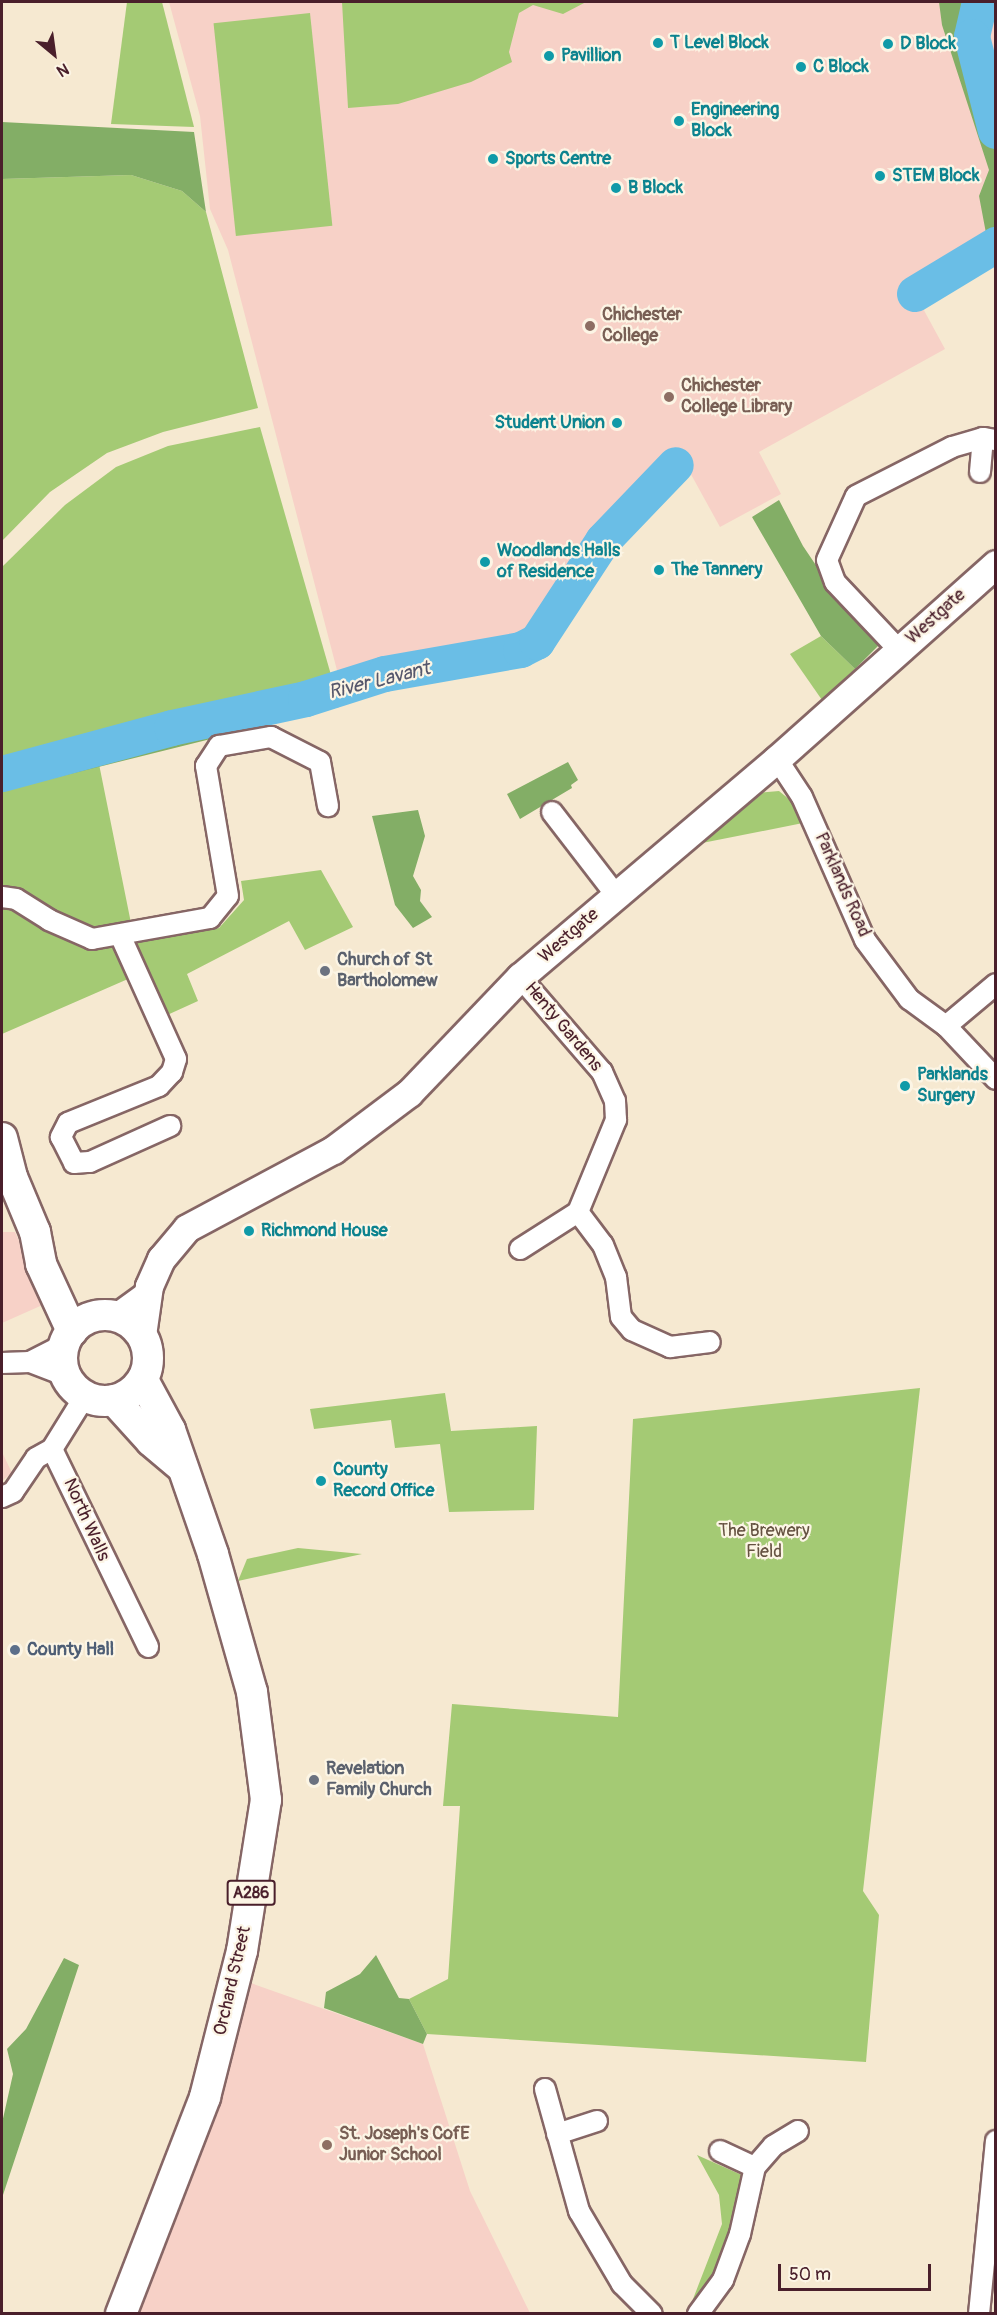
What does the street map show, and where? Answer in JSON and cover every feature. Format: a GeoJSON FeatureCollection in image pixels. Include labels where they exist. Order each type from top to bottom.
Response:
{"type":"FeatureCollection","features":[{"type":"Feature","properties":{"kind":"main road"},"geometry":{"type":"LineString","coordinates":[[2,1138],[7,1169],[35,1232],[41,1264],[88,1391],[180,1465]]}},
{"type":"Feature","properties":{"kind":"main road"},"geometry":{"type":"LineString","coordinates":[[35,1232],[57,1257],[75,1290],[109,1316],[142,1335],[149,1357],[143,1380],[130,1393],[88,1391]]}},
{"type":"Feature","properties":{"kind":"main road"},"geometry":{"type":"LineString","coordinates":[[68,1338],[109,1316]]}},
{"type":"Feature","properties":{"kind":"main road","name":"Orchard Street"},"geometry":{"type":"LineString","coordinates":[[121,2313],[205,2097],[242,1951],[266,1800],[252,1692],[213,1554],[180,1465],[170,1430],[143,1380]]}},
{"type":"Feature","properties":{"kind":"street"},"geometry":{"type":"LineString","coordinates":[[899,650],[835,582],[827,560],[856,496],[952,447],[989,439],[980,472]]}},
{"type":"Feature","properties":{"kind":"street","name":"Westgate"},"geometry":{"type":"LineString","coordinates":[[142,1335],[146,1296],[161,1259],[187,1228],[304,1167],[409,1093],[520,977],[777,759],[996,564]]}},
{"type":"Feature","properties":{"kind":"street"},"geometry":{"type":"LineString","coordinates":[[2,897],[16,899],[49,920],[92,939],[210,918],[228,896],[206,766],[219,746],[271,737],[320,762],[328,806]]}},
{"type":"Feature","properties":{"kind":"street","name":"Parklands Road"},"geometry":{"type":"LineString","coordinates":[[777,759],[802,797],[866,940],[909,999],[946,1026],[996,1079]]}},
{"type":"Feature","properties":{"kind":"street"},"geometry":{"type":"LineString","coordinates":[[552,812],[616,895]]}},
{"type":"Feature","properties":{"kind":"street"},"geometry":{"type":"LineString","coordinates":[[120,935],[176,1059],[172,1072],[159,1086],[68,1124],[61,1137],[74,1163],[90,1161],[170,1126]]}},
{"type":"Feature","properties":{"kind":"street","name":"Henty Gardens"},"geometry":{"type":"LineString","coordinates":[[520,977],[602,1072],[615,1101],[612,1137],[578,1212]]}},
{"type":"Feature","properties":{"kind":"street"},"geometry":{"type":"LineString","coordinates":[[946,1026],[996,984]]}},
{"type":"Feature","properties":{"kind":"street"},"geometry":{"type":"LineString","coordinates":[[520,1249],[578,1212],[603,1245],[616,1276],[621,1317],[632,1330],[670,1347],[710,1342]]}},
{"type":"Feature","properties":{"kind":"street"},"geometry":{"type":"LineString","coordinates":[[109,1316],[146,1296]]}},
{"type":"Feature","properties":{"kind":"street"},"geometry":{"type":"LineString","coordinates":[[30,1362],[68,1338]]}},
{"type":"Feature","properties":{"kind":"street"},"geometry":{"type":"LineString","coordinates":[[2,1363],[30,1362],[88,1391],[52,1449],[36,1458],[13,1492],[2,1497]]}},
{"type":"Feature","properties":{"kind":"street","name":"North Walls"},"geometry":{"type":"LineString","coordinates":[[52,1449],[148,1647]]}},
{"type":"Feature","properties":{"kind":"street"},"geometry":{"type":"LineString","coordinates":[[545,2090],[579,2211],[622,2284],[652,2313]]}},
{"type":"Feature","properties":{"kind":"street"},"geometry":{"type":"LineString","coordinates":[[557,2134],[597,2121]]}},
{"type":"Feature","properties":{"kind":"street"},"geometry":{"type":"LineString","coordinates":[[698,2313],[723,2280],[740,2234],[755,2167],[773,2146],[798,2131]]}},
{"type":"Feature","properties":{"kind":"street"},"geometry":{"type":"LineString","coordinates":[[979,2313],[996,2141]]}},
{"type":"Feature","properties":{"kind":"street"},"geometry":{"type":"LineString","coordinates":[[720,2151],[755,2167]]}},
{"type":"Feature","properties":{"kind":"shaded area","name":"Chichester College"},"geometry":{"type":"Polygon","coordinates":[[[169,2],[995,2],[995,263],[920,303],[945,349],[759,452],[781,494],[720,527],[677,449],[590,545],[528,643],[339,678],[228,250],[210,209],[200,116],[169,2]]]}},
{"type":"Feature","properties":{"kind":"shaded area"},"geometry":{"type":"Polygon","coordinates":[[[2,1232],[15,1232],[47,1303],[2,1323],[2,1232]]]}},
{"type":"Feature","properties":{"kind":"shaded area"},"geometry":{"type":"Polygon","coordinates":[[[2,1452],[12,1473],[2,1481],[2,1452]]]}},
{"type":"Feature","properties":{"kind":"shaded area","name":"St. Joseph's CofE Junior School"},"geometry":{"type":"Polygon","coordinates":[[[248,1982],[423,2044],[470,2191],[530,2313],[135,2314],[248,1982]]]}},
{"type":"Feature","properties":{"kind":"green space"},"geometry":{"type":"Polygon","coordinates":[[[127,2],[162,2],[194,127],[111,124],[127,2]]]}},
{"type":"Feature","properties":{"kind":"green space"},"geometry":{"type":"Polygon","coordinates":[[[342,2],[586,2],[563,14],[533,5],[519,13],[509,52],[512,62],[471,82],[398,104],[348,108],[342,2]]]}},
{"type":"Feature","properties":{"kind":"green space"},"geometry":{"type":"Polygon","coordinates":[[[939,2],[995,2],[986,37],[996,91],[996,263],[992,265],[979,196],[989,170],[942,25],[939,2]]]}},
{"type":"Feature","properties":{"kind":"green space"},"geometry":{"type":"Polygon","coordinates":[[[310,13],[332,226],[236,236],[214,23],[310,13]]]}},
{"type":"Feature","properties":{"kind":"green space"},"geometry":{"type":"Polygon","coordinates":[[[2,122],[194,132],[206,212],[182,191],[131,175],[2,179],[2,122]]]}},
{"type":"Feature","properties":{"kind":"green space"},"geometry":{"type":"Polygon","coordinates":[[[131,175],[182,191],[206,212],[258,408],[163,432],[107,453],[50,492],[2,541],[2,179],[131,175]]]}},
{"type":"Feature","properties":{"kind":"green space"},"geometry":{"type":"Polygon","coordinates":[[[260,427],[331,675],[2,765],[2,567],[65,505],[116,467],[168,446],[260,427]]]}},
{"type":"Feature","properties":{"kind":"green space"},"geometry":{"type":"Polygon","coordinates":[[[779,500],[803,546],[840,601],[881,643],[855,669],[821,636],[752,517],[779,500]]]}},
{"type":"Feature","properties":{"kind":"green space"},"geometry":{"type":"Polygon","coordinates":[[[821,636],[855,669],[822,700],[790,654],[821,636]]]}},
{"type":"Feature","properties":{"kind":"green space"},"geometry":{"type":"Polygon","coordinates":[[[331,675],[339,707],[2,791],[2,765],[331,675]]]}},
{"type":"Feature","properties":{"kind":"green space"},"geometry":{"type":"Polygon","coordinates":[[[568,762],[578,780],[571,785],[572,788],[520,819],[507,794],[568,762]]]}},
{"type":"Feature","properties":{"kind":"green space"},"geometry":{"type":"Polygon","coordinates":[[[99,764],[135,943],[219,928],[244,900],[241,881],[321,870],[353,927],[305,950],[289,921],[187,974],[198,1001],[165,1016],[144,972],[2,1034],[2,791],[99,764]]]}},
{"type":"Feature","properties":{"kind":"green space"},"geometry":{"type":"Polygon","coordinates":[[[779,791],[790,800],[803,823],[692,845],[757,793],[779,791]]]}},
{"type":"Feature","properties":{"kind":"green space"},"geometry":{"type":"Polygon","coordinates":[[[418,810],[425,836],[413,876],[421,890],[420,901],[432,917],[413,928],[395,905],[372,816],[418,810]]]}},
{"type":"Feature","properties":{"kind":"green space","name":"The Brewery Field"},"geometry":{"type":"Polygon","coordinates":[[[920,1388],[863,1891],[879,1915],[866,2062],[427,2034],[409,1999],[448,1979],[460,1806],[443,1806],[452,1704],[618,1717],[633,1419],[920,1388]]]}},
{"type":"Feature","properties":{"kind":"green space"},"geometry":{"type":"Polygon","coordinates":[[[445,1393],[451,1431],[537,1426],[534,1510],[449,1512],[440,1444],[395,1448],[391,1420],[314,1429],[310,1409],[445,1393]]]}},
{"type":"Feature","properties":{"kind":"green space"},"geometry":{"type":"Polygon","coordinates":[[[298,1548],[362,1554],[238,1581],[247,1559],[298,1548]]]}},
{"type":"Feature","properties":{"kind":"green space"},"geometry":{"type":"Polygon","coordinates":[[[376,1955],[399,1998],[409,1999],[427,2034],[423,2044],[324,2008],[326,1992],[360,1974],[376,1955]]]}},
{"type":"Feature","properties":{"kind":"green space"},"geometry":{"type":"Polygon","coordinates":[[[64,1958],[79,1965],[2,2198],[2,2123],[13,2074],[7,2049],[26,2029],[64,1958]]]}},
{"type":"Feature","properties":{"kind":"green space"},"geometry":{"type":"Polygon","coordinates":[[[697,2155],[744,2176],[734,2232],[705,2299],[688,2312],[722,2224],[719,2195],[697,2155]]]}},
{"type":"Feature","properties":{"kind":"waterway","name":"River Lavant"},"geometry":{"type":"LineString","coordinates":[[980,2],[972,37],[996,131]]}},
{"type":"Feature","properties":{"kind":"waterway","name":"River Lavant"},"geometry":{"type":"LineString","coordinates":[[915,294],[996,245]]}},
{"type":"Feature","properties":{"kind":"waterway","name":"River Lavant"},"geometry":{"type":"LineString","coordinates":[[2,774],[172,728],[306,699],[385,674],[521,650],[537,642],[603,541],[676,465]]}},
{"type":"Feature","properties":{"kind":"place","name":"T Level Block"},"geometry":{"type":"Point","coordinates":[658,43]}},
{"type":"Feature","properties":{"kind":"place","name":"D Block"},"geometry":{"type":"Point","coordinates":[888,44]}},
{"type":"Feature","properties":{"kind":"place","name":"Pavillion"},"geometry":{"type":"Point","coordinates":[549,56]}},
{"type":"Feature","properties":{"kind":"place","name":"C Block"},"geometry":{"type":"Point","coordinates":[801,67]}},
{"type":"Feature","properties":{"kind":"place","name":"Engineering Block"},"geometry":{"type":"Point","coordinates":[679,121]}},
{"type":"Feature","properties":{"kind":"place","name":"Sports Centre"},"geometry":{"type":"Point","coordinates":[493,159]}},
{"type":"Feature","properties":{"kind":"place","name":"STEM Block"},"geometry":{"type":"Point","coordinates":[880,176]}},
{"type":"Feature","properties":{"kind":"place","name":"B Block"},"geometry":{"type":"Point","coordinates":[616,188]}},
{"type":"Feature","properties":{"kind":"place","name":"Chichester College"},"geometry":{"type":"Point","coordinates":[590,326]}},
{"type":"Feature","properties":{"kind":"place","name":"Chichester College Library"},"geometry":{"type":"Point","coordinates":[669,397]}},
{"type":"Feature","properties":{"kind":"place","name":"Student Union"},"geometry":{"type":"Point","coordinates":[617,423]}},
{"type":"Feature","properties":{"kind":"place","name":"Woodlands Halls of Residence"},"geometry":{"type":"Point","coordinates":[485,562]}},
{"type":"Feature","properties":{"kind":"place","name":"The Tannery"},"geometry":{"type":"Point","coordinates":[659,570]}},
{"type":"Feature","properties":{"kind":"place","name":"Church of St Bartholomew"},"geometry":{"type":"Point","coordinates":[325,971]}},
{"type":"Feature","properties":{"kind":"place","name":"Parklands Surgery"},"geometry":{"type":"Point","coordinates":[905,1086]}},
{"type":"Feature","properties":{"kind":"place","name":"Richmond House"},"geometry":{"type":"Point","coordinates":[249,1231]}},
{"type":"Feature","properties":{"kind":"place","name":"County Record Office"},"geometry":{"type":"Point","coordinates":[321,1481]}},
{"type":"Feature","properties":{"kind":"place","name":"County Hall"},"geometry":{"type":"Point","coordinates":[15,1650]}},
{"type":"Feature","properties":{"kind":"place","name":"Revelation Family Church"},"geometry":{"type":"Point","coordinates":[314,1780]}},
{"type":"Feature","properties":{"kind":"place","name":"St. Joseph's CofE Junior School"},"geometry":{"type":"Point","coordinates":[327,2145]}}]}
